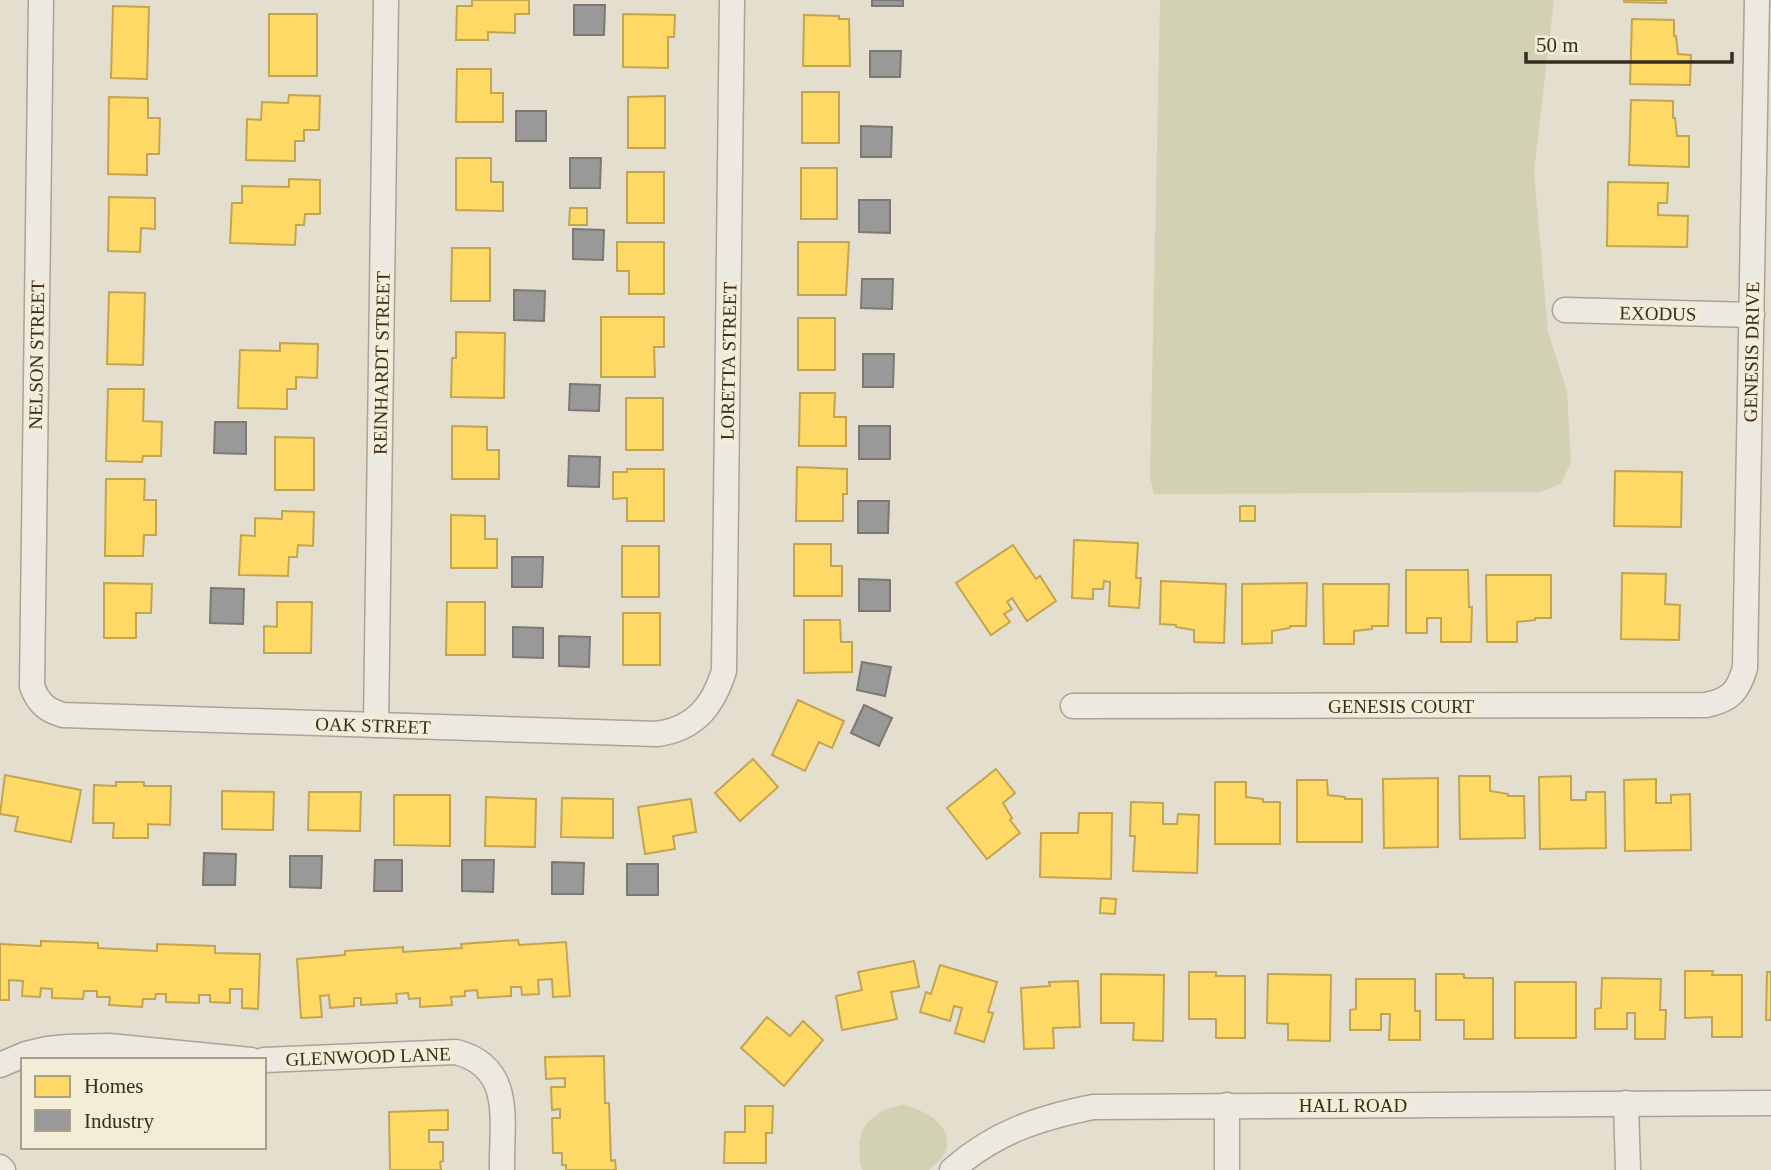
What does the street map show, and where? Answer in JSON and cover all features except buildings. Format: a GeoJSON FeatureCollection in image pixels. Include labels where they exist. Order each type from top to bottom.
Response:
{"type":"FeatureCollection","features":[{"type":"Feature","properties":{"kind":"street","name":"NELSON STREET"},"geometry":{"type":"LineString","coordinates":[[41,0],[32,687],[43,706]]}},
{"type":"Feature","properties":{"kind":"street","name":"REINHARDT STREET"},"geometry":{"type":"LineString","coordinates":[[376,725],[386,0]]}},
{"type":"Feature","properties":{"kind":"street","name":"LORETTA STREET"},"geometry":{"type":"LineString","coordinates":[[700,714],[716,696],[724,671],[732,0]]}},
{"type":"Feature","properties":{"kind":"street","name":"GENESIS DRIVE"},"geometry":{"type":"LineString","coordinates":[[1728,698],[1740,684],[1745,668],[1757,0]]}},
{"type":"Feature","properties":{"kind":"street","name":"EXODUS"},"geometry":{"type":"LineString","coordinates":[[1565,310],[1752,315]]}},
{"type":"Feature","properties":{"kind":"street","name":"GENESIS COURT"},"geometry":{"type":"LineString","coordinates":[[1073,706],[1706,705],[1728,698]]}},
{"type":"Feature","properties":{"kind":"street","name":"OAK STREET"},"geometry":{"type":"LineString","coordinates":[[43,706],[63,715],[657,734],[683,728],[700,714]]}},
{"type":"Feature","properties":{"kind":"street"},"geometry":{"type":"LineString","coordinates":[[0,1065],[26,1054],[68,1047],[109,1046],[231,1058]]}},
{"type":"Feature","properties":{"kind":"street","name":"GLENWOOD LANE"},"geometry":{"type":"LineString","coordinates":[[266,1060],[456,1052],[472,1056],[491,1071],[498,1084],[501,1097],[502,1170]]}},
{"type":"Feature","properties":{"kind":"street"},"geometry":{"type":"LineString","coordinates":[[1626,1103],[1628,1170]]}},
{"type":"Feature","properties":{"kind":"street","name":"HALL ROAD"},"geometry":{"type":"LineString","coordinates":[[952,1170],[969,1155],[1009,1131],[1046,1117],[1093,1107],[1771,1103]]}},
{"type":"Feature","properties":{"kind":"street"},"geometry":{"type":"LineString","coordinates":[[1227,1105],[1227,1170]]}},
{"type":"Feature","properties":{"kind":"green space"},"geometry":{"type":"Polygon","coordinates":[[[1160,0],[1554,0],[1534,171],[1548,332],[1567,391],[1571,462],[1561,484],[1540,492],[1154,494],[1150,477],[1160,0]]]}},
{"type":"Feature","properties":{"kind":"green space"},"geometry":{"type":"Polygon","coordinates":[[[902,1105],[919,1110],[942,1127],[947,1144],[944,1155],[929,1170],[862,1170],[859,1146],[865,1127],[879,1113],[902,1105]]]}}]}
